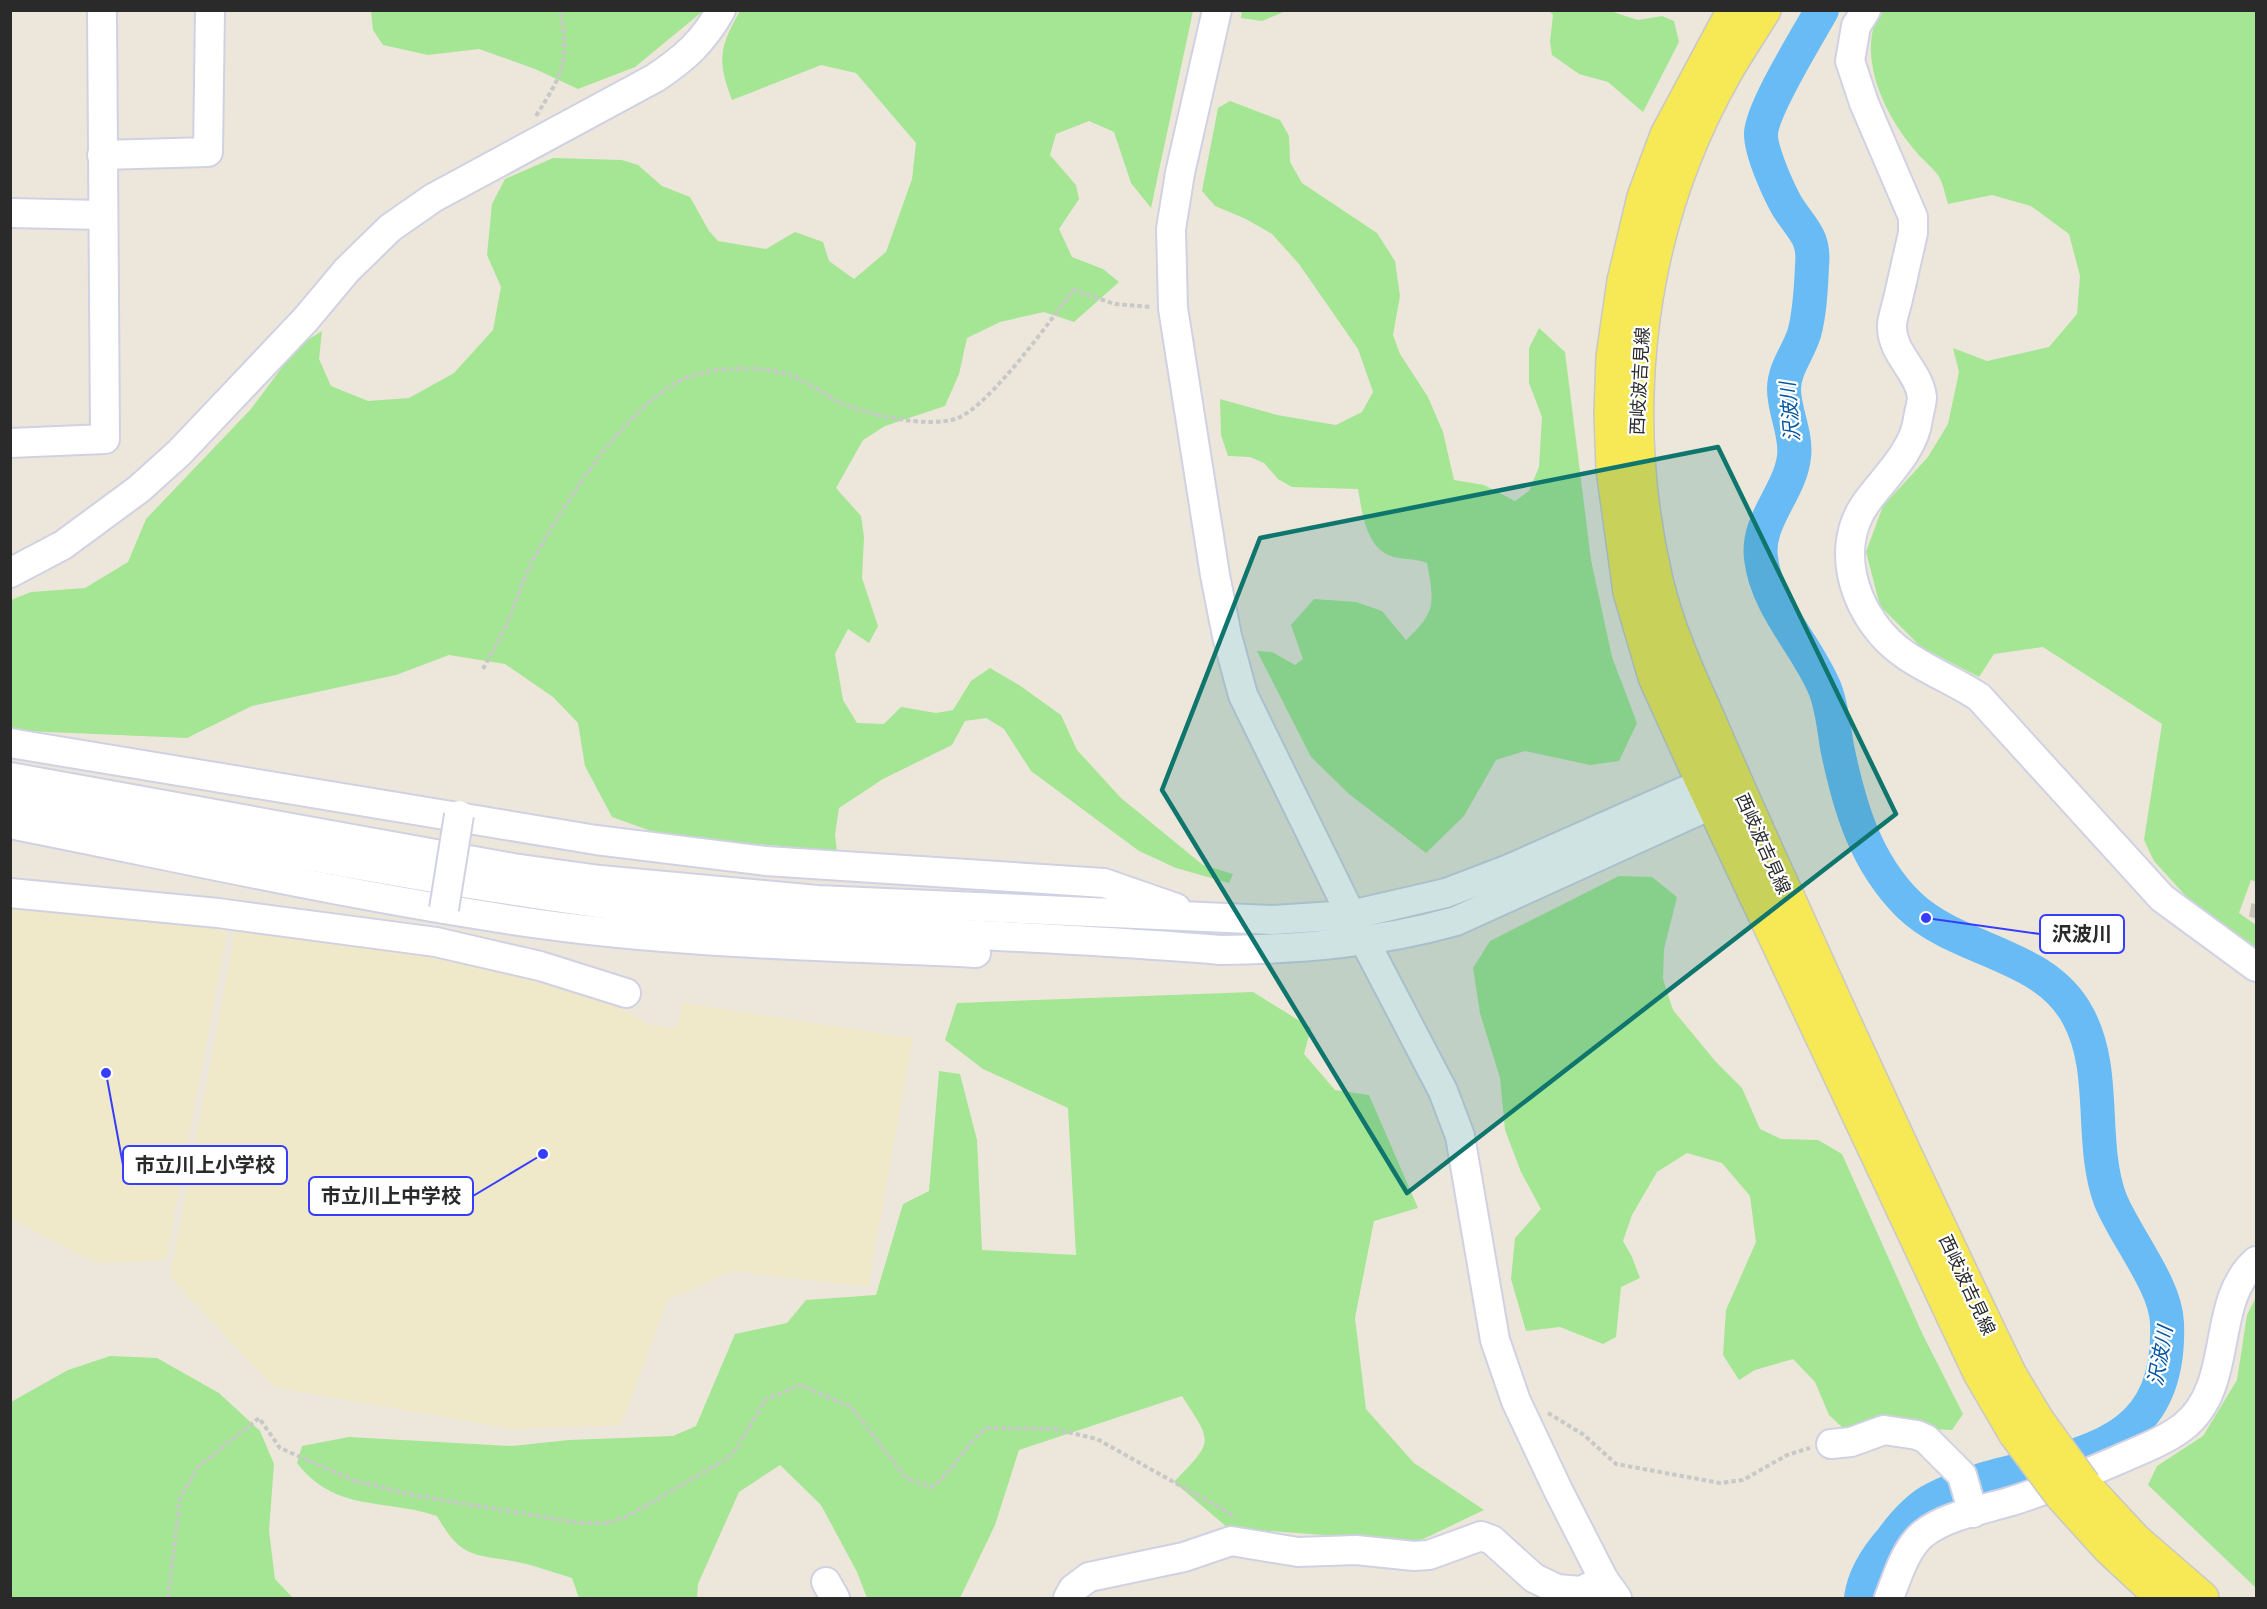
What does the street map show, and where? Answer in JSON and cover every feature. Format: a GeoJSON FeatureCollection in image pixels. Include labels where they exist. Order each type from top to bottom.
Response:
{"type":"FeatureCollection","features":[{"type":"Feature","properties":{"kind":"main road","name":"西岐波吉見線"},"geometry":{"type":"LineString","coordinates":[[1734,10],[1667,135],[1644,197],[1624,281],[1613,357],[1613,469],[1630,592],[1655,677],[1717,789],[1980,1373],[2026,1426],[2073,1491],[2109,1548],[2163,1599]]}},
{"type":"Feature","properties":{"kind":"main road","name":"西岐波吉見線"},"geometry":{"type":"LineString","coordinates":[[1717,789],[1686,669],[1656,582],[1640,492],[1635,413],[1639,341],[1659,231],[1697,131],[1724,74],[1764,10]]}},
{"type":"Feature","properties":{"kind":"main road","name":"西岐波吉見線"},"geometry":{"type":"LineString","coordinates":[[2073,1491],[2135,1540],[2202,1599]]}},
{"type":"Feature","properties":{"kind":"street"},"geometry":{"type":"LineString","coordinates":[[10,443],[105,439],[102,10]]}},
{"type":"Feature","properties":{"kind":"street"},"geometry":{"type":"LineString","coordinates":[[102,155],[208,152],[210,10]]}},
{"type":"Feature","properties":{"kind":"street"},"geometry":{"type":"LineString","coordinates":[[10,573],[79,534],[139,489],[179,453],[306,319],[347,270],[390,228],[433,198],[655,78],[687,57],[709,31],[721,10]]}},
{"type":"Feature","properties":{"kind":"street"},"geometry":{"type":"LineString","coordinates":[[1068,1599],[1072,1589],[1089,1577],[1124,1572],[1184,1557],[1231,1541],[1298,1552],[1356,1550],[1414,1556],[1429,1555],[1481,1536],[1492,1540],[1534,1578],[1557,1589],[1581,1591],[1610,1589],[1516,1401],[1493,1328],[1484,1283],[1471,1187],[1460,1136],[1443,1091],[1351,915],[1243,694],[1227,636],[1173,308],[1170,229],[1217,10]]}},
{"type":"Feature","properties":{"kind":"street"},"geometry":{"type":"LineString","coordinates":[[1866,10],[1856,26],[1850,61],[1864,103],[1913,218],[1913,233],[1892,326],[1896,345],[1922,397],[1917,427],[1899,460],[1864,505],[1854,523],[1849,558],[1853,582],[1868,615],[1882,635],[1904,654],[1954,680],[1979,697],[2162,898],[2256,967]]}},
{"type":"Feature","properties":{"kind":"street"},"geometry":{"type":"LineString","coordinates":[[10,213],[103,215]]}},
{"type":"Feature","properties":{"kind":"street"},"geometry":{"type":"LineString","coordinates":[[10,743],[459,815],[596,840],[766,861],[1104,883],[1203,917]]}},
{"type":"Feature","properties":{"kind":"street"},"geometry":{"type":"LineString","coordinates":[[10,777],[513,868],[600,880],[817,900],[1303,920],[1351,915],[1446,892],[1717,789]]}},
{"type":"Feature","properties":{"kind":"street"},"geometry":{"type":"LineString","coordinates":[[10,802],[538,895],[661,911],[760,921],[1220,950],[1312,948],[1415,933],[1456,921],[1717,789]]}},
{"type":"Feature","properties":{"kind":"street"},"geometry":{"type":"LineString","coordinates":[[436,942],[444,909],[459,815]]}},
{"type":"Feature","properties":{"kind":"street"},"geometry":{"type":"LineString","coordinates":[[10,824],[444,909],[542,925],[675,938],[1091,959],[1146,944]]}},
{"type":"Feature","properties":{"kind":"street"},"geometry":{"type":"LineString","coordinates":[[10,893],[218,913],[436,942],[540,966],[626,993]]}},
{"type":"Feature","properties":{"kind":"street"},"geometry":{"type":"LineString","coordinates":[[1889,1599],[1904,1561],[1922,1535],[1972,1509],[2028,1497],[2106,1465],[2162,1441],[2184,1426],[2206,1403],[2217,1369],[2237,1284],[2256,1261]]}},
{"type":"Feature","properties":{"kind":"street"},"geometry":{"type":"LineString","coordinates":[[1831,1444],[1851,1442],[1884,1430],[1917,1435],[1926,1439],[1962,1475],[1972,1509]]}},
{"type":"Feature","properties":{"kind":"path"},"geometry":{"type":"LineString","coordinates":[[531,122],[557,82],[566,60],[560,10]]}},
{"type":"Feature","properties":{"kind":"path"},"geometry":{"type":"LineString","coordinates":[[483,669],[509,618],[530,567],[591,468],[637,414],[673,384],[708,372],[760,368],[788,374],[841,403],[880,415],[930,423],[959,418],[983,399],[1044,330],[1073,290],[1115,304],[1173,308]]}},
{"type":"Feature","properties":{"kind":"path"},"geometry":{"type":"LineString","coordinates":[[168,1599],[180,1498],[198,1467],[259,1419],[280,1448],[355,1481],[413,1495],[569,1521],[609,1523],[650,1506],[724,1460],[735,1451],[765,1400],[800,1385],[851,1407],[906,1478],[920,1485],[931,1487],[943,1480],[986,1428],[1054,1429],[1097,1439],[1244,1522]]}},
{"type":"Feature","properties":{"kind":"path"},"geometry":{"type":"LineString","coordinates":[[1516,1401],[1552,1414],[1584,1435],[1616,1464],[1720,1483],[1743,1480],[1787,1455],[1831,1444]]}},
{"type":"Feature","properties":{"kind":"highlighted area"},"geometry":{"type":"Polygon","coordinates":[[[1718,447],[1896,814],[1407,1193],[1162,790],[1260,538],[1718,447]]]}},
{"type":"Feature","properties":{"kind":"shaded area"},"geometry":{"type":"Polygon","coordinates":[[[10,901],[228,926],[166,1260],[96,1263],[11,1219],[10,901]]]}},
{"type":"Feature","properties":{"kind":"shaded area"},"geometry":{"type":"Polygon","coordinates":[[[236,927],[461,955],[599,995],[649,1025],[676,1029],[683,1003],[913,1038],[868,1287],[732,1271],[668,1300],[621,1425],[511,1429],[274,1387],[170,1277],[236,927]]]}},
{"type":"Feature","properties":{"kind":"green space"},"geometry":{"type":"Polygon","coordinates":[[[371,10],[703,11],[635,67],[578,89],[535,69],[479,49],[428,55],[383,45],[373,30],[371,10]]]}},
{"type":"Feature","properties":{"kind":"green space"},"geometry":{"type":"Polygon","coordinates":[[[1242,10],[1286,11],[1262,21],[1241,18],[1242,10]]]}},
{"type":"Feature","properties":{"kind":"green space"},"geometry":{"type":"Polygon","coordinates":[[[740,11],[1193,11],[1151,208],[1131,183],[1114,132],[1089,121],[1056,134],[1050,155],[1076,185],[1079,199],[1059,229],[1072,257],[1103,269],[1119,282],[1074,322],[1044,312],[1000,322],[967,338],[959,374],[945,406],[885,426],[863,440],[836,488],[861,516],[864,537],[862,578],[878,626],[869,643],[848,629],[835,654],[843,700],[857,723],[884,724],[901,707],[936,713],[953,710],[971,681],[990,668],[1019,685],[1061,715],[1077,750],[1121,798],[1203,865],[1233,874],[1229,883],[1176,868],[1139,851],[1031,771],[1004,729],[986,718],[965,721],[952,745],[883,779],[839,808],[835,835],[837,851],[665,836],[612,817],[585,766],[578,723],[553,697],[505,664],[449,655],[396,675],[252,706],[187,738],[25,731],[11,728],[11,600],[31,592],[85,588],[128,562],[146,519],[251,409],[298,346],[322,331],[319,359],[331,386],[368,401],[409,398],[454,373],[493,330],[501,287],[487,255],[492,204],[505,179],[553,158],[622,160],[638,165],[662,186],[690,197],[709,231],[718,241],[766,249],[795,232],[823,242],[829,261],[854,279],[886,252],[912,179],[916,143],[856,73],[821,65],[732,100],[724,74],[722,54],[728,35],[740,11]]]}},
{"type":"Feature","properties":{"kind":"green space"},"geometry":{"type":"Polygon","coordinates":[[[1549,11],[1610,11],[1638,20],[1662,16],[1674,21],[1679,42],[1643,112],[1608,82],[1579,74],[1552,55],[1550,42],[1553,15],[1549,11]]]}},
{"type":"Feature","properties":{"kind":"green space"},"geometry":{"type":"Polygon","coordinates":[[[1880,11],[2256,11],[2256,882],[2251,880],[2239,913],[2256,925],[2256,948],[2194,905],[2154,861],[2144,840],[2162,724],[2043,647],[1994,654],[1979,677],[1921,647],[1880,606],[1866,552],[1883,506],[1928,457],[1948,424],[1959,372],[1953,348],[1987,361],[2049,347],[2077,314],[2080,276],[2069,234],[2031,206],[1992,195],[1948,204],[1939,177],[1895,123],[1878,86],[1871,48],[1873,29],[1880,11]]]}},
{"type":"Feature","properties":{"kind":"green space"},"geometry":{"type":"Polygon","coordinates":[[[1230,101],[1280,120],[1289,136],[1290,162],[1302,183],[1377,233],[1395,261],[1400,296],[1393,335],[1400,354],[1428,397],[1443,432],[1454,480],[1484,485],[1515,501],[1529,491],[1539,467],[1542,417],[1529,383],[1529,348],[1539,328],[1565,352],[1591,560],[1612,657],[1637,723],[1619,761],[1590,765],[1525,751],[1496,760],[1464,816],[1426,853],[1349,794],[1311,757],[1257,651],[1272,652],[1295,665],[1303,659],[1291,625],[1314,599],[1356,602],[1382,611],[1406,640],[1428,614],[1432,597],[1427,563],[1394,557],[1377,547],[1367,529],[1358,489],[1292,487],[1278,479],[1264,463],[1250,457],[1228,456],[1221,435],[1220,399],[1277,415],[1336,425],[1362,412],[1373,392],[1358,349],[1299,264],[1272,234],[1246,219],[1215,206],[1202,191],[1218,108],[1230,101]]]}},
{"type":"Feature","properties":{"kind":"green space"},"geometry":{"type":"Polygon","coordinates":[[[1619,876],[1652,877],[1677,897],[1664,949],[1663,979],[1673,1010],[1716,1062],[1742,1088],[1760,1129],[1781,1139],[1818,1140],[1842,1154],[1923,1335],[1963,1414],[1952,1430],[1873,1421],[1843,1428],[1829,1415],[1815,1382],[1793,1359],[1755,1370],[1739,1380],[1723,1355],[1726,1310],[1756,1242],[1750,1196],[1722,1163],[1687,1153],[1657,1172],[1632,1215],[1623,1241],[1640,1278],[1621,1287],[1616,1337],[1603,1344],[1560,1327],[1526,1331],[1511,1279],[1515,1238],[1541,1209],[1521,1172],[1505,1130],[1500,1078],[1480,1013],[1473,968],[1490,941],[1619,876]]]}},
{"type":"Feature","properties":{"kind":"green space"},"geometry":{"type":"Polygon","coordinates":[[[1253,992],[1311,1028],[1304,1054],[1335,1090],[1369,1095],[1418,1208],[1374,1221],[1355,1318],[1366,1409],[1414,1463],[1484,1510],[1417,1542],[1228,1528],[1174,1482],[1196,1458],[1205,1441],[1204,1433],[1182,1396],[1019,1450],[995,1525],[960,1598],[867,1598],[857,1572],[821,1505],[780,1465],[739,1492],[698,1584],[697,1598],[579,1598],[572,1578],[522,1563],[472,1553],[455,1541],[437,1516],[344,1497],[312,1479],[297,1463],[302,1446],[349,1437],[512,1446],[569,1440],[673,1436],[696,1426],[735,1334],[787,1323],[806,1300],[876,1295],[903,1204],[929,1191],[939,1071],[960,1074],[977,1140],[982,1250],[1076,1255],[1068,1108],[983,1069],[945,1040],[957,1003],[1253,992]]]}},
{"type":"Feature","properties":{"kind":"green space"},"geometry":{"type":"Polygon","coordinates":[[[2256,1297],[2256,1588],[2148,1485],[2157,1466],[2203,1436],[2237,1380],[2247,1315],[2256,1297]]]}},
{"type":"Feature","properties":{"kind":"green space"},"geometry":{"type":"Polygon","coordinates":[[[110,1356],[157,1358],[219,1393],[260,1431],[274,1464],[269,1531],[275,1579],[293,1598],[11,1598],[11,1402],[68,1370],[110,1356]]]}},
{"type":"Feature","properties":{"kind":"building"},"geometry":{"type":"Polygon","coordinates":[[[2252,904],[2256,905],[2256,918],[2250,916],[2252,904]]]}},
{"type":"Feature","properties":{"kind":"waterway","name":"沢波川"},"geometry":{"type":"LineString","coordinates":[[1822,10],[1777,90],[1761,133],[1766,159],[1787,206],[1809,240],[1812,256],[1806,326],[1789,368],[1784,389],[1794,440],[1794,457],[1791,470],[1763,532],[1761,558],[1765,576],[1779,610],[1825,689],[1853,811],[1881,870],[1909,905],[1929,921],[1952,934],[2023,965],[2044,978],[2063,995],[2078,1016],[2093,1060],[2100,1154],[2110,1199],[2160,1293],[2167,1323],[2163,1374],[2146,1410],[2121,1434],[2088,1451],[1971,1483],[1928,1502],[1906,1522],[1876,1559],[1865,1581],[1861,1598]]}},
{"type":"Feature","properties":{"kind":"place","name":"沢波川"},"geometry":{"type":"Point","coordinates":[1926,918]}},
{"type":"Feature","properties":{"kind":"place","name":"市立川上小学校"},"geometry":{"type":"Point","coordinates":[106,1073]}},
{"type":"Feature","properties":{"kind":"place","name":"市立川上中学校"},"geometry":{"type":"Point","coordinates":[543,1154]}}]}
